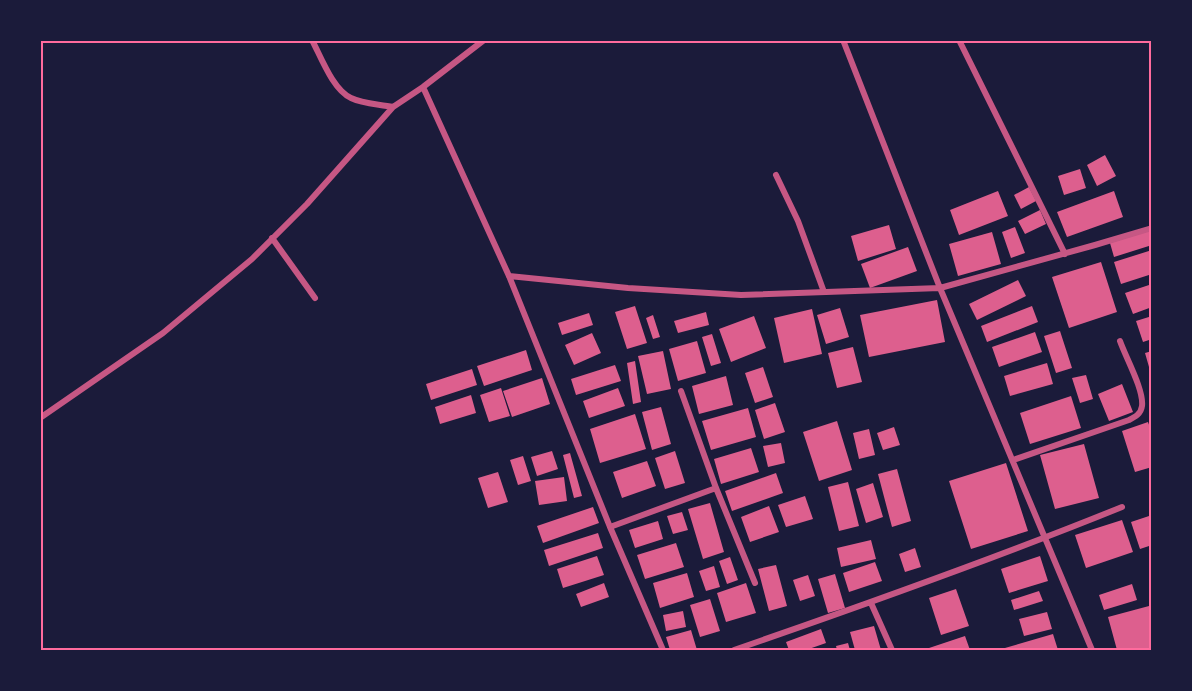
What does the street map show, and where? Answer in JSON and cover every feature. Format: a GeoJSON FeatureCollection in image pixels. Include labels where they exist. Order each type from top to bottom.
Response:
{"type":"FeatureCollection","features":[{"type":"Feature","properties":{"kind":"street"},"geometry":{"type":"LineString","coordinates":[[312,40],[338,87],[346,96],[354,100],[393,107]]}},
{"type":"Feature","properties":{"kind":"street"},"geometry":{"type":"LineString","coordinates":[[40,418],[171,326],[236,273],[307,204],[393,107],[484,40]]}},
{"type":"Feature","properties":{"kind":"street"},"geometry":{"type":"LineString","coordinates":[[843,40],[940,288],[1092,651]]}},
{"type":"Feature","properties":{"kind":"street"},"geometry":{"type":"LineString","coordinates":[[959,40],[1065,254]]}},
{"type":"Feature","properties":{"kind":"street"},"geometry":{"type":"LineString","coordinates":[[423,87],[509,276],[610,527],[663,651]]}},
{"type":"Feature","properties":{"kind":"street"},"geometry":{"type":"LineString","coordinates":[[776,175],[798,221],[824,292]]}},
{"type":"Feature","properties":{"kind":"street"},"geometry":{"type":"LineString","coordinates":[[509,276],[678,292],[741,295],[940,288],[1152,228]]}},
{"type":"Feature","properties":{"kind":"street"},"geometry":{"type":"LineString","coordinates":[[272,238],[315,298]]}},
{"type":"Feature","properties":{"kind":"street"},"geometry":{"type":"LineString","coordinates":[[1013,460],[1130,420],[1138,415],[1142,406],[1140,392],[1120,342]]}},
{"type":"Feature","properties":{"kind":"street"},"geometry":{"type":"LineString","coordinates":[[681,391],[716,488],[755,583]]}},
{"type":"Feature","properties":{"kind":"street"},"geometry":{"type":"LineString","coordinates":[[610,527],[716,488]]}},
{"type":"Feature","properties":{"kind":"street"},"geometry":{"type":"LineString","coordinates":[[734,651],[871,603],[1122,507]]}},
{"type":"Feature","properties":{"kind":"street"},"geometry":{"type":"LineString","coordinates":[[871,603],[892,651]]}},
{"type":"Feature","properties":{"kind":"building"},"geometry":{"type":"Polygon","coordinates":[[[1105,155],[1116,176],[1097,186],[1087,165],[1105,155]]]}},
{"type":"Feature","properties":{"kind":"building"},"geometry":{"type":"Polygon","coordinates":[[[1080,169],[1086,188],[1064,195],[1058,176],[1080,169]]]}},
{"type":"Feature","properties":{"kind":"building"},"geometry":{"type":"Polygon","coordinates":[[[1029,187],[1036,201],[1021,209],[1014,195],[1029,187]]]}},
{"type":"Feature","properties":{"kind":"building"},"geometry":{"type":"Polygon","coordinates":[[[998,191],[1008,216],[959,235],[950,210],[998,191]]]}},
{"type":"Feature","properties":{"kind":"building"},"geometry":{"type":"Polygon","coordinates":[[[1114,191],[1123,217],[1067,237],[1057,212],[1114,191]]]}},
{"type":"Feature","properties":{"kind":"building"},"geometry":{"type":"Polygon","coordinates":[[[1040,210],[1046,224],[1025,234],[1018,221],[1040,210]]]}},
{"type":"Feature","properties":{"kind":"building"},"geometry":{"type":"Polygon","coordinates":[[[889,225],[896,249],[858,261],[851,236],[889,225]]]}},
{"type":"Feature","properties":{"kind":"building"},"geometry":{"type":"Polygon","coordinates":[[[1015,227],[1025,253],[1011,258],[1002,232],[1015,227]]]}},
{"type":"Feature","properties":{"kind":"building"},"geometry":{"type":"Polygon","coordinates":[[[1152,230],[1152,245],[1114,257],[1110,243],[1152,230]]]}},
{"type":"Feature","properties":{"kind":"building"},"geometry":{"type":"Polygon","coordinates":[[[992,232],[1001,264],[958,276],[949,244],[992,232]]]}},
{"type":"Feature","properties":{"kind":"building"},"geometry":{"type":"Polygon","coordinates":[[[908,247],[917,271],[870,288],[861,264],[908,247]]]}},
{"type":"Feature","properties":{"kind":"building"},"geometry":{"type":"Polygon","coordinates":[[[1152,250],[1152,274],[1121,284],[1114,262],[1152,250]]]}},
{"type":"Feature","properties":{"kind":"building"},"geometry":{"type":"Polygon","coordinates":[[[1101,262],[1117,312],[1069,328],[1052,277],[1101,262]]]}},
{"type":"Feature","properties":{"kind":"building"},"geometry":{"type":"Polygon","coordinates":[[[1018,280],[1026,296],[977,320],[969,304],[1018,280]]]}},
{"type":"Feature","properties":{"kind":"building"},"geometry":{"type":"Polygon","coordinates":[[[1152,284],[1152,307],[1133,314],[1125,293],[1152,284]]]}},
{"type":"Feature","properties":{"kind":"building"},"geometry":{"type":"Polygon","coordinates":[[[937,300],[945,342],[869,357],[860,315],[937,300]]]}},
{"type":"Feature","properties":{"kind":"building"},"geometry":{"type":"Polygon","coordinates":[[[635,306],[647,343],[627,349],[615,312],[635,306]]]}},
{"type":"Feature","properties":{"kind":"building"},"geometry":{"type":"Polygon","coordinates":[[[1032,306],[1038,322],[987,342],[981,326],[1032,306]]]}},
{"type":"Feature","properties":{"kind":"building"},"geometry":{"type":"Polygon","coordinates":[[[840,308],[849,337],[826,344],[817,315],[840,308]]]}},
{"type":"Feature","properties":{"kind":"building"},"geometry":{"type":"Polygon","coordinates":[[[812,309],[822,354],[784,363],[774,318],[812,309]]]}},
{"type":"Feature","properties":{"kind":"building"},"geometry":{"type":"Polygon","coordinates":[[[706,312],[709,325],[678,333],[674,321],[706,312]]]}},
{"type":"Feature","properties":{"kind":"building"},"geometry":{"type":"Polygon","coordinates":[[[589,313],[593,325],[562,335],[558,323],[589,313]]]}},
{"type":"Feature","properties":{"kind":"building"},"geometry":{"type":"Polygon","coordinates":[[[653,315],[660,337],[653,339],[646,318],[653,315]]]}},
{"type":"Feature","properties":{"kind":"building"},"geometry":{"type":"Polygon","coordinates":[[[754,316],[766,348],[731,362],[719,329],[754,316]]]}},
{"type":"Feature","properties":{"kind":"building"},"geometry":{"type":"Polygon","coordinates":[[[1152,316],[1152,339],[1143,342],[1136,321],[1152,316]]]}},
{"type":"Feature","properties":{"kind":"building"},"geometry":{"type":"Polygon","coordinates":[[[1060,331],[1072,368],[1056,373],[1044,336],[1060,331]]]}},
{"type":"Feature","properties":{"kind":"building"},"geometry":{"type":"Polygon","coordinates":[[[1035,332],[1042,352],[999,367],[992,347],[1035,332]]]}},
{"type":"Feature","properties":{"kind":"building"},"geometry":{"type":"Polygon","coordinates":[[[592,333],[601,353],[574,365],[565,345],[592,333]]]}},
{"type":"Feature","properties":{"kind":"building"},"geometry":{"type":"Polygon","coordinates":[[[712,334],[721,363],[711,366],[702,337],[712,334]]]}},
{"type":"Feature","properties":{"kind":"building"},"geometry":{"type":"Polygon","coordinates":[[[697,341],[706,373],[678,381],[669,349],[697,341]]]}},
{"type":"Feature","properties":{"kind":"building"},"geometry":{"type":"Polygon","coordinates":[[[853,347],[862,382],[837,388],[828,353],[853,347]]]}},
{"type":"Feature","properties":{"kind":"building"},"geometry":{"type":"Polygon","coordinates":[[[526,350],[532,370],[484,386],[477,366],[526,350]]]}},
{"type":"Feature","properties":{"kind":"building"},"geometry":{"type":"Polygon","coordinates":[[[663,351],[671,389],[647,394],[638,356],[663,351]]]}},
{"type":"Feature","properties":{"kind":"building"},"geometry":{"type":"Polygon","coordinates":[[[1152,351],[1152,374],[1151,374],[1145,353],[1152,351]]]}},
{"type":"Feature","properties":{"kind":"building"},"geometry":{"type":"Polygon","coordinates":[[[635,361],[641,402],[633,404],[627,363],[635,361]]]}},
{"type":"Feature","properties":{"kind":"building"},"geometry":{"type":"Polygon","coordinates":[[[1047,363],[1053,384],[1010,396],[1004,376],[1047,363]]]}},
{"type":"Feature","properties":{"kind":"building"},"geometry":{"type":"Polygon","coordinates":[[[615,365],[621,381],[576,395],[571,379],[615,365]]]}},
{"type":"Feature","properties":{"kind":"building"},"geometry":{"type":"Polygon","coordinates":[[[763,367],[773,397],[755,403],[745,373],[763,367]]]}},
{"type":"Feature","properties":{"kind":"building"},"geometry":{"type":"Polygon","coordinates":[[[472,369],[477,385],[431,400],[426,384],[472,369]]]}},
{"type":"Feature","properties":{"kind":"building"},"geometry":{"type":"Polygon","coordinates":[[[1086,375],[1093,399],[1080,403],[1072,378],[1086,375]]]}},
{"type":"Feature","properties":{"kind":"building"},"geometry":{"type":"Polygon","coordinates":[[[726,376],[733,405],[699,414],[692,386],[726,376]]]}},
{"type":"Feature","properties":{"kind":"building"},"geometry":{"type":"Polygon","coordinates":[[[542,378],[550,404],[512,417],[503,391],[542,378]]]}},
{"type":"Feature","properties":{"kind":"building"},"geometry":{"type":"Polygon","coordinates":[[[1122,384],[1133,412],[1109,421],[1098,394],[1122,384]]]}},
{"type":"Feature","properties":{"kind":"building"},"geometry":{"type":"Polygon","coordinates":[[[501,388],[510,416],[489,422],[480,395],[501,388]]]}},
{"type":"Feature","properties":{"kind":"building"},"geometry":{"type":"Polygon","coordinates":[[[618,388],[625,406],[589,418],[583,401],[618,388]]]}},
{"type":"Feature","properties":{"kind":"building"},"geometry":{"type":"Polygon","coordinates":[[[471,395],[476,413],[440,424],[435,407],[471,395]]]}},
{"type":"Feature","properties":{"kind":"building"},"geometry":{"type":"Polygon","coordinates":[[[1071,396],[1081,428],[1030,444],[1020,413],[1071,396]]]}},
{"type":"Feature","properties":{"kind":"building"},"geometry":{"type":"Polygon","coordinates":[[[775,403],[785,432],[764,439],[755,410],[775,403]]]}},
{"type":"Feature","properties":{"kind":"building"},"geometry":{"type":"Polygon","coordinates":[[[661,407],[671,444],[652,450],[642,412],[661,407]]]}},
{"type":"Feature","properties":{"kind":"building"},"geometry":{"type":"Polygon","coordinates":[[[748,408],[756,437],[711,450],[702,421],[748,408]]]}},
{"type":"Feature","properties":{"kind":"building"},"geometry":{"type":"Polygon","coordinates":[[[635,414],[646,449],[600,463],[590,429],[635,414]]]}},
{"type":"Feature","properties":{"kind":"building"},"geometry":{"type":"Polygon","coordinates":[[[837,421],[852,470],[819,481],[803,432],[837,421]]]}},
{"type":"Feature","properties":{"kind":"building"},"geometry":{"type":"Polygon","coordinates":[[[1148,422],[1152,433],[1152,467],[1135,472],[1122,431],[1148,422]]]}},
{"type":"Feature","properties":{"kind":"building"},"geometry":{"type":"Polygon","coordinates":[[[894,427],[900,445],[883,450],[877,433],[894,427]]]}},
{"type":"Feature","properties":{"kind":"building"},"geometry":{"type":"Polygon","coordinates":[[[869,429],[875,455],[859,459],[853,433],[869,429]]]}},
{"type":"Feature","properties":{"kind":"building"},"geometry":{"type":"Polygon","coordinates":[[[781,443],[785,463],[768,467],[763,446],[781,443]]]}},
{"type":"Feature","properties":{"kind":"building"},"geometry":{"type":"Polygon","coordinates":[[[1084,444],[1099,498],[1055,509],[1040,455],[1084,444]]]}},
{"type":"Feature","properties":{"kind":"building"},"geometry":{"type":"Polygon","coordinates":[[[751,448],[759,472],[721,484],[714,459],[751,448]]]}},
{"type":"Feature","properties":{"kind":"building"},"geometry":{"type":"Polygon","coordinates":[[[552,451],[558,469],[537,476],[531,457],[552,451]]]}},
{"type":"Feature","properties":{"kind":"building"},"geometry":{"type":"Polygon","coordinates":[[[675,451],[685,483],[665,489],[655,458],[675,451]]]}},
{"type":"Feature","properties":{"kind":"building"},"geometry":{"type":"Polygon","coordinates":[[[570,453],[582,496],[574,498],[563,455],[570,453]]]}},
{"type":"Feature","properties":{"kind":"building"},"geometry":{"type":"Polygon","coordinates":[[[523,456],[531,481],[518,485],[510,460],[523,456]]]}},
{"type":"Feature","properties":{"kind":"building"},"geometry":{"type":"Polygon","coordinates":[[[647,461],[656,486],[622,498],[613,472],[647,461]]]}},
{"type":"Feature","properties":{"kind":"building"},"geometry":{"type":"Polygon","coordinates":[[[1006,463],[1028,531],[971,549],[949,481],[1006,463]]]}},
{"type":"Feature","properties":{"kind":"building"},"geometry":{"type":"Polygon","coordinates":[[[897,469],[911,521],[892,527],[878,474],[897,469]]]}},
{"type":"Feature","properties":{"kind":"building"},"geometry":{"type":"Polygon","coordinates":[[[498,472],[508,502],[488,508],[478,478],[498,472]]]}},
{"type":"Feature","properties":{"kind":"building"},"geometry":{"type":"Polygon","coordinates":[[[776,473],[783,493],[732,511],[725,491],[776,473]]]}},
{"type":"Feature","properties":{"kind":"building"},"geometry":{"type":"Polygon","coordinates":[[[564,477],[567,501],[539,505],[535,481],[564,477]]]}},
{"type":"Feature","properties":{"kind":"building"},"geometry":{"type":"Polygon","coordinates":[[[848,482],[859,526],[839,531],[828,487],[848,482]]]}},
{"type":"Feature","properties":{"kind":"building"},"geometry":{"type":"Polygon","coordinates":[[[873,483],[883,517],[866,523],[856,489],[873,483]]]}},
{"type":"Feature","properties":{"kind":"building"},"geometry":{"type":"Polygon","coordinates":[[[805,496],[813,519],[786,527],[778,505],[805,496]]]}},
{"type":"Feature","properties":{"kind":"building"},"geometry":{"type":"Polygon","coordinates":[[[710,503],[724,552],[703,559],[688,509],[710,503]]]}},
{"type":"Feature","properties":{"kind":"building"},"geometry":{"type":"Polygon","coordinates":[[[769,506],[779,532],[750,542],[741,517],[769,506]]]}},
{"type":"Feature","properties":{"kind":"building"},"geometry":{"type":"Polygon","coordinates":[[[593,507],[599,523],[543,543],[537,526],[593,507]]]}},
{"type":"Feature","properties":{"kind":"building"},"geometry":{"type":"Polygon","coordinates":[[[682,512],[688,530],[673,534],[667,516],[682,512]]]}},
{"type":"Feature","properties":{"kind":"building"},"geometry":{"type":"Polygon","coordinates":[[[1152,515],[1152,545],[1140,549],[1131,522],[1152,515]]]}},
{"type":"Feature","properties":{"kind":"building"},"geometry":{"type":"Polygon","coordinates":[[[1122,520],[1133,552],[1086,568],[1075,535],[1122,520]]]}},
{"type":"Feature","properties":{"kind":"building"},"geometry":{"type":"Polygon","coordinates":[[[658,521],[663,539],[635,548],[629,530],[658,521]]]}},
{"type":"Feature","properties":{"kind":"building"},"geometry":{"type":"Polygon","coordinates":[[[598,533],[603,548],[549,566],[544,550],[598,533]]]}},
{"type":"Feature","properties":{"kind":"building"},"geometry":{"type":"Polygon","coordinates":[[[871,540],[876,559],[841,567],[837,548],[871,540]]]}},
{"type":"Feature","properties":{"kind":"building"},"geometry":{"type":"Polygon","coordinates":[[[676,543],[684,567],[645,579],[637,555],[676,543]]]}},
{"type":"Feature","properties":{"kind":"building"},"geometry":{"type":"Polygon","coordinates":[[[915,548],[921,567],[905,572],[899,554],[915,548]]]}},
{"type":"Feature","properties":{"kind":"building"},"geometry":{"type":"Polygon","coordinates":[[[597,556],[604,575],[563,588],[557,569],[597,556]]]}},
{"type":"Feature","properties":{"kind":"building"},"geometry":{"type":"Polygon","coordinates":[[[1040,556],[1048,581],[1009,593],[1001,569],[1040,556]]]}},
{"type":"Feature","properties":{"kind":"building"},"geometry":{"type":"Polygon","coordinates":[[[730,557],[738,580],[727,584],[719,561],[730,557]]]}},
{"type":"Feature","properties":{"kind":"building"},"geometry":{"type":"Polygon","coordinates":[[[875,562],[882,581],[849,592],[843,573],[875,562]]]}},
{"type":"Feature","properties":{"kind":"building"},"geometry":{"type":"Polygon","coordinates":[[[776,565],[787,606],[769,611],[758,569],[776,565]]]}},
{"type":"Feature","properties":{"kind":"building"},"geometry":{"type":"Polygon","coordinates":[[[714,566],[720,587],[706,591],[699,571],[714,566]]]}},
{"type":"Feature","properties":{"kind":"building"},"geometry":{"type":"Polygon","coordinates":[[[687,573],[694,597],[660,608],[653,583],[687,573]]]}},
{"type":"Feature","properties":{"kind":"building"},"geometry":{"type":"Polygon","coordinates":[[[835,574],[845,608],[828,613],[818,579],[835,574]]]}},
{"type":"Feature","properties":{"kind":"building"},"geometry":{"type":"Polygon","coordinates":[[[808,575],[815,596],[800,601],[793,580],[808,575]]]}},
{"type":"Feature","properties":{"kind":"building"},"geometry":{"type":"Polygon","coordinates":[[[604,583],[609,597],[581,607],[576,594],[604,583]]]}},
{"type":"Feature","properties":{"kind":"building"},"geometry":{"type":"Polygon","coordinates":[[[746,583],[756,613],[726,622],[717,593],[746,583]]]}},
{"type":"Feature","properties":{"kind":"building"},"geometry":{"type":"Polygon","coordinates":[[[1132,584],[1137,600],[1104,610],[1099,595],[1132,584]]]}},
{"type":"Feature","properties":{"kind":"building"},"geometry":{"type":"Polygon","coordinates":[[[956,589],[969,626],[941,635],[929,598],[956,589]]]}},
{"type":"Feature","properties":{"kind":"building"},"geometry":{"type":"Polygon","coordinates":[[[1039,591],[1043,601],[1014,610],[1011,600],[1039,591]]]}},
{"type":"Feature","properties":{"kind":"building"},"geometry":{"type":"Polygon","coordinates":[[[710,599],[720,631],[700,637],[690,605],[710,599]]]}},
{"type":"Feature","properties":{"kind":"building"},"geometry":{"type":"Polygon","coordinates":[[[1149,606],[1152,615],[1152,650],[1117,650],[1108,617],[1149,606]]]}},
{"type":"Feature","properties":{"kind":"building"},"geometry":{"type":"Polygon","coordinates":[[[683,611],[686,627],[666,631],[663,615],[683,611]]]}},
{"type":"Feature","properties":{"kind":"building"},"geometry":{"type":"Polygon","coordinates":[[[1047,612],[1052,629],[1024,636],[1019,619],[1047,612]]]}},
{"type":"Feature","properties":{"kind":"building"},"geometry":{"type":"Polygon","coordinates":[[[874,626],[881,650],[855,650],[850,632],[874,626]]]}},
{"type":"Feature","properties":{"kind":"building"},"geometry":{"type":"Polygon","coordinates":[[[821,629],[826,643],[806,650],[789,650],[786,642],[821,629]]]}},
{"type":"Feature","properties":{"kind":"building"},"geometry":{"type":"Polygon","coordinates":[[[691,630],[697,650],[670,650],[666,637],[691,630]]]}},
{"type":"Feature","properties":{"kind":"building"},"geometry":{"type":"Polygon","coordinates":[[[1053,634],[1058,650],[998,650],[1053,634]]]}},
{"type":"Feature","properties":{"kind":"building"},"geometry":{"type":"Polygon","coordinates":[[[965,636],[970,650],[923,650],[965,636]]]}},
{"type":"Feature","properties":{"kind":"building"},"geometry":{"type":"Polygon","coordinates":[[[848,643],[850,650],[837,650],[836,646],[848,643]]]}}]}
